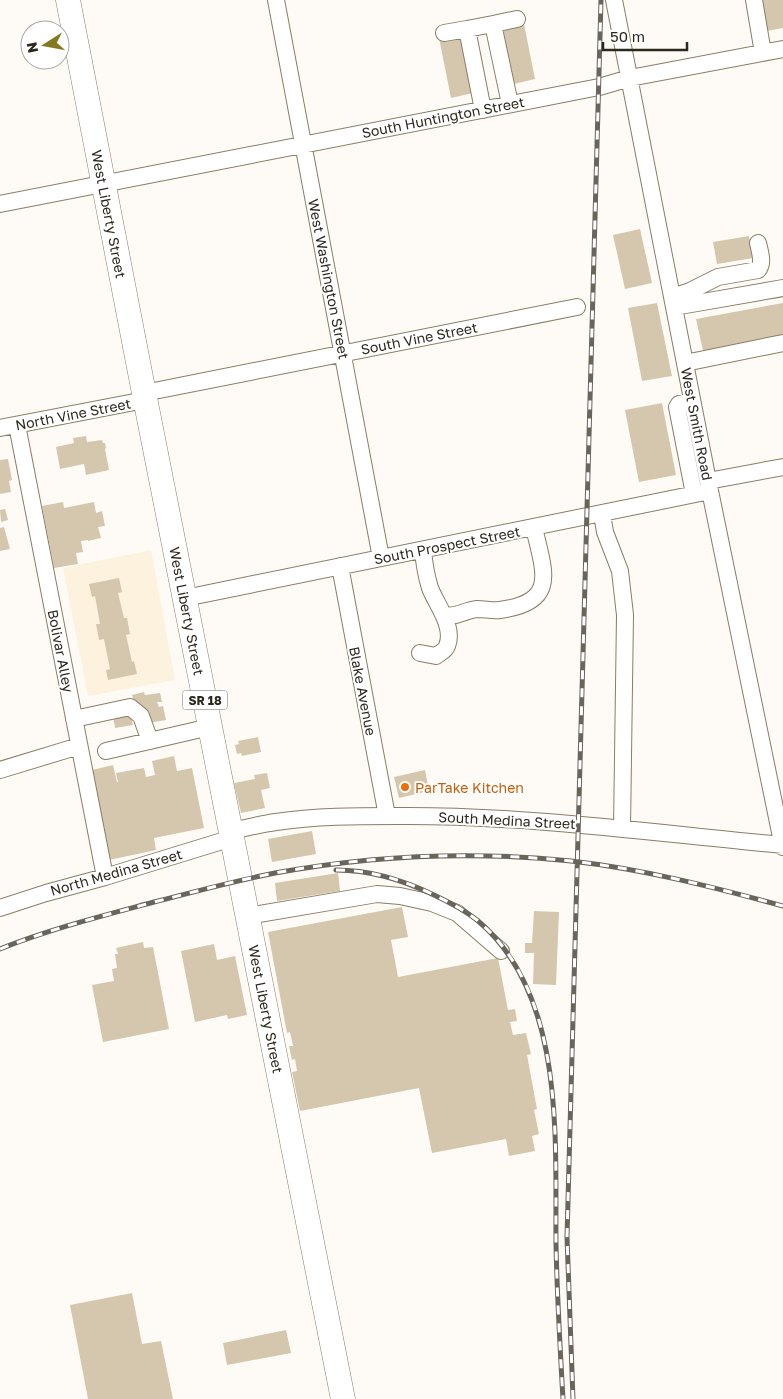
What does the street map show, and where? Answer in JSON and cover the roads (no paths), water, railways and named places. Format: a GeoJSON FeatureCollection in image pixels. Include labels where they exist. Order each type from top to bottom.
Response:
{"type":"FeatureCollection","features":[{"type":"Feature","properties":{"kind":"highway","name":"West Liberty Street"},"geometry":{"type":"LineString","coordinates":[[68,0],[144,397],[343,1399]]}},
{"type":"Feature","properties":{"kind":"street","name":"West Washington Street"},"geometry":{"type":"LineString","coordinates":[[276,0],[382,558]]}},
{"type":"Feature","properties":{"kind":"street","name":"West Smith Road"},"geometry":{"type":"LineString","coordinates":[[614,0],[692,401],[701,488],[780,815],[783,846]]}},
{"type":"Feature","properties":{"kind":"street"},"geometry":{"type":"LineString","coordinates":[[754,0],[763,53]]}},
{"type":"Feature","properties":{"kind":"street"},"geometry":{"type":"LineString","coordinates":[[444,33],[517,18]]}},
{"type":"Feature","properties":{"kind":"street"},"geometry":{"type":"LineString","coordinates":[[493,24],[510,104]]}},
{"type":"Feature","properties":{"kind":"street"},"geometry":{"type":"LineString","coordinates":[[467,29],[483,110]]}},
{"type":"Feature","properties":{"kind":"street","name":"South Huntington Street"},"geometry":{"type":"LineString","coordinates":[[0,204],[483,110],[598,87],[630,78],[783,49]]}},
{"type":"Feature","properties":{"kind":"street"},"geometry":{"type":"LineString","coordinates":[[673,302],[718,277],[758,270],[762,261],[758,243]]}},
{"type":"Feature","properties":{"kind":"street"},"geometry":{"type":"LineString","coordinates":[[673,302],[783,288]]}},
{"type":"Feature","properties":{"kind":"street","name":"South Vine Street"},"geometry":{"type":"LineString","coordinates":[[144,397],[343,354],[577,307]]}},
{"type":"Feature","properties":{"kind":"street"},"geometry":{"type":"LineString","coordinates":[[685,363],[783,343]]}},
{"type":"Feature","properties":{"kind":"street","name":"North Vine Street"},"geometry":{"type":"LineString","coordinates":[[0,428],[144,397]]}},
{"type":"Feature","properties":{"kind":"street","name":"Bolivar Alley"},"geometry":{"type":"LineString","coordinates":[[17,425],[105,877]]}},
{"type":"Feature","properties":{"kind":"street","name":"South Prospect Street"},"geometry":{"type":"LineString","coordinates":[[184,598],[602,514],[783,467]]}},
{"type":"Feature","properties":{"kind":"street"},"geometry":{"type":"LineString","coordinates":[[602,514],[605,532],[620,571],[626,615],[622,828]]}},
{"type":"Feature","properties":{"kind":"street"},"geometry":{"type":"LineString","coordinates":[[444,615],[450,617],[476,609],[499,610],[521,606],[535,598],[541,591],[544,580],[534,527]]}},
{"type":"Feature","properties":{"kind":"street"},"geometry":{"type":"LineString","coordinates":[[420,653],[436,656],[447,646],[449,636],[444,615],[431,589],[424,563],[423,550]]}},
{"type":"Feature","properties":{"kind":"street","name":"Blake Avenue"},"geometry":{"type":"LineString","coordinates":[[340,566],[387,816]]}},
{"type":"Feature","properties":{"kind":"street"},"geometry":{"type":"LineString","coordinates":[[74,719],[130,707],[140,716],[150,741]]}},
{"type":"Feature","properties":{"kind":"street"},"geometry":{"type":"LineString","coordinates":[[106,752],[210,727]]}},
{"type":"Feature","properties":{"kind":"street"},"geometry":{"type":"LineString","coordinates":[[0,770],[79,746]]}},
{"type":"Feature","properties":{"kind":"street","name":"South Medina Street"},"geometry":{"type":"LineString","coordinates":[[232,834],[276,822],[318,818],[435,815],[622,828],[783,846]]}},
{"type":"Feature","properties":{"kind":"street","name":"North Medina Street"},"geometry":{"type":"LineString","coordinates":[[0,908],[46,892],[105,877],[232,834]]}},
{"type":"Feature","properties":{"kind":"street"},"geometry":{"type":"LineString","coordinates":[[247,916],[377,894],[400,896],[432,903],[456,913],[501,951]]}},
{"type":"Feature","properties":{"kind":"railway"},"geometry":{"type":"LineString","coordinates":[[573,1399],[567,1237],[601,0]]}},
{"type":"Feature","properties":{"kind":"railway"},"geometry":{"type":"LineString","coordinates":[[0,949],[38,935],[96,918],[260,876],[349,862],[423,856],[497,856],[598,864],[678,879],[783,906]]}},
{"type":"Feature","properties":{"kind":"railway"},"geometry":{"type":"LineString","coordinates":[[336,870],[362,872],[399,880],[445,900],[462,910],[477,920],[506,951],[527,987],[541,1027],[550,1070],[554,1115],[556,1263],[563,1399]]}},
{"type":"Feature","properties":{"kind":"place","name":"ParTake Kitchen"},"geometry":{"type":"Point","coordinates":[405,787]}}]}
